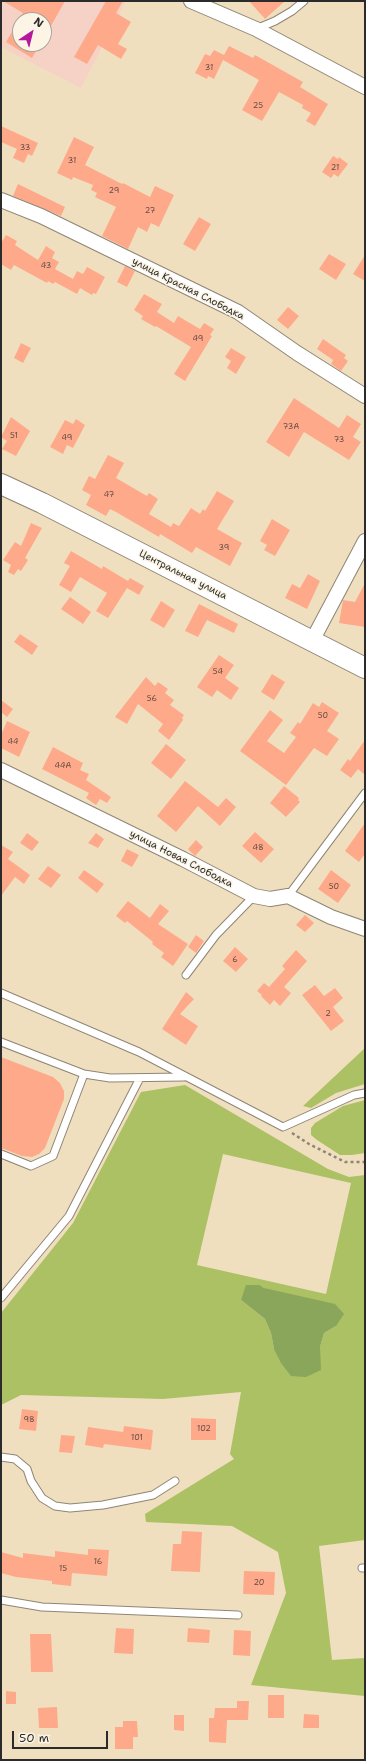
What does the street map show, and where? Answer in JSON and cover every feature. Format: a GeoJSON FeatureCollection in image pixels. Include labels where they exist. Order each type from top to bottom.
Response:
{"type":"FeatureCollection","features":[{"type":"Feature","properties":{"kind":"main road","name":"Центральная улица"},"geometry":{"type":"LineString","coordinates":[[1,484],[42,503],[365,668]]}},
{"type":"Feature","properties":{"kind":"street"},"geometry":{"type":"LineString","coordinates":[[190,1],[256,29],[295,48],[365,87]]}},
{"type":"Feature","properties":{"kind":"street","name":"улица Красная Слободка"},"geometry":{"type":"LineString","coordinates":[[1,200],[41,216],[238,312],[297,353],[365,396]]}},
{"type":"Feature","properties":{"kind":"street"},"geometry":{"type":"LineString","coordinates":[[312,641],[365,541]]}},
{"type":"Feature","properties":{"kind":"street","name":"улица Новая Слободка"},"geometry":{"type":"LineString","coordinates":[[1,770],[254,896],[270,899],[288,896]]}},
{"type":"Feature","properties":{"kind":"street"},"geometry":{"type":"LineString","coordinates":[[288,896],[331,917],[365,930]]}},
{"type":"Feature","properties":{"kind":"lane"},"geometry":{"type":"LineString","coordinates":[[256,29],[286,14],[304,1]]}},
{"type":"Feature","properties":{"kind":"lane"},"geometry":{"type":"LineString","coordinates":[[288,896],[365,793]]}},
{"type":"Feature","properties":{"kind":"lane"},"geometry":{"type":"LineString","coordinates":[[186,975],[216,934],[254,896]]}},
{"type":"Feature","properties":{"kind":"lane"},"geometry":{"type":"LineString","coordinates":[[1,993],[138,1052],[283,1127],[354,1096],[365,1093]]}},
{"type":"Feature","properties":{"kind":"lane"},"geometry":{"type":"LineString","coordinates":[[1,1042],[84,1074],[110,1078],[187,1077]]}},
{"type":"Feature","properties":{"kind":"lane"},"geometry":{"type":"LineString","coordinates":[[1,1154],[31,1166],[53,1156],[84,1074]]}},
{"type":"Feature","properties":{"kind":"lane"},"geometry":{"type":"LineString","coordinates":[[1,1298],[69,1216],[140,1078]]}},
{"type":"Feature","properties":{"kind":"lane"},"geometry":{"type":"LineString","coordinates":[[1,1457],[15,1459],[27,1469],[31,1481],[42,1498],[55,1506],[70,1508],[153,1495],[175,1481]]}},
{"type":"Feature","properties":{"kind":"lane"},"geometry":{"type":"LineString","coordinates":[[1,1600],[42,1607],[238,1615]]}},
{"type":"Feature","properties":{"kind":"path"},"geometry":{"type":"LineString","coordinates":[[283,1127],[309,1144],[345,1162],[365,1162]]}},
{"type":"Feature","properties":{"kind":"shaded area"},"geometry":{"type":"Polygon","coordinates":[[[1,1],[126,1],[81,88],[1,47],[1,1]]]}},
{"type":"Feature","properties":{"kind":"green space"},"geometry":{"type":"Polygon","coordinates":[[[365,1048],[365,1084],[336,1093],[311,1108],[303,1106],[365,1048]]]}},
{"type":"Feature","properties":{"kind":"green space"},"geometry":{"type":"Polygon","coordinates":[[[185,1085],[328,1169],[349,1177],[365,1175],[365,1540],[319,1546],[332,1660],[365,1658],[365,1696],[251,1685],[286,1593],[278,1552],[232,1526],[146,1522],[145,1514],[234,1459],[230,1454],[241,1392],[163,1399],[21,1395],[1,1405],[1,1313],[73,1223],[141,1092],[185,1085]],[[223,1154],[197,1265],[326,1294],[351,1183],[223,1154]],[[260,1285],[241,1300],[265,1319],[271,1333],[274,1349],[320,1347],[324,1333],[336,1326],[264,1288],[260,1285]]]}},
{"type":"Feature","properties":{"kind":"green space"},"geometry":{"type":"Polygon","coordinates":[[[365,1100],[365,1153],[340,1155],[311,1135],[311,1128],[315,1123],[343,1106],[365,1100]]]}},
{"type":"Feature","properties":{"kind":"green space"},"geometry":{"type":"Polygon","coordinates":[[[246,1285],[260,1285],[264,1288],[335,1304],[344,1314],[336,1326],[324,1333],[320,1347],[321,1370],[306,1377],[291,1376],[281,1363],[274,1349],[271,1333],[265,1319],[241,1300],[246,1285]]]}},
{"type":"Feature","properties":{"kind":"building"},"geometry":{"type":"Polygon","coordinates":[[[3,1],[65,1],[52,24],[52,12],[21,12],[3,1]]]}},
{"type":"Feature","properties":{"kind":"building"},"geometry":{"type":"Polygon","coordinates":[[[106,1],[123,1],[116,13],[131,22],[118,44],[127,49],[121,59],[98,45],[87,64],[74,57],[106,1]]]}},
{"type":"Feature","properties":{"kind":"building"},"geometry":{"type":"Polygon","coordinates":[[[249,1],[285,1],[265,19],[249,1]]]}},
{"type":"Feature","properties":{"kind":"building"},"geometry":{"type":"Polygon","coordinates":[[[12,32],[12,46],[6,42],[12,32]]]}},
{"type":"Feature","properties":{"kind":"building"},"geometry":{"type":"Polygon","coordinates":[[[229,46],[253,58],[255,55],[303,82],[300,87],[328,104],[315,126],[306,121],[311,113],[302,108],[303,105],[279,92],[262,121],[242,110],[259,80],[223,60],[214,79],[208,76],[207,79],[195,73],[205,54],[210,56],[214,50],[224,55],[229,46]]]}},
{"type":"Feature","properties":{"kind":"building"},"geometry":{"type":"Polygon","coordinates":[[[22,52],[35,52],[32,58],[22,52]]]}},
{"type":"Feature","properties":{"kind":"building"},"geometry":{"type":"Polygon","coordinates":[[[1,126],[38,143],[32,156],[28,154],[24,163],[13,158],[17,149],[1,142],[1,126]]]}},
{"type":"Feature","properties":{"kind":"building"},"geometry":{"type":"Polygon","coordinates":[[[74,137],[94,147],[85,165],[150,197],[155,186],[174,195],[159,227],[151,223],[147,232],[138,227],[128,249],[102,236],[116,207],[95,197],[97,193],[91,190],[93,185],[73,177],[72,180],[57,173],[74,137]]]}},
{"type":"Feature","properties":{"kind":"building"},"geometry":{"type":"Polygon","coordinates":[[[333,156],[338,159],[339,157],[348,164],[338,177],[334,174],[331,178],[322,172],[333,156]]]}},
{"type":"Feature","properties":{"kind":"building"},"geometry":{"type":"Polygon","coordinates":[[[18,184],[65,207],[61,216],[13,196],[18,184]]]}},
{"type":"Feature","properties":{"kind":"building"},"geometry":{"type":"Polygon","coordinates":[[[199,217],[211,224],[195,251],[183,244],[199,217]]]}},
{"type":"Feature","properties":{"kind":"building"},"geometry":{"type":"Polygon","coordinates":[[[6,235],[17,241],[15,245],[38,260],[46,246],[55,252],[52,258],[59,262],[55,269],[73,279],[77,271],[83,274],[87,267],[105,277],[96,294],[93,293],[92,295],[80,288],[77,294],[55,282],[53,284],[48,281],[47,283],[14,265],[11,270],[1,264],[1,243],[6,235]]]}},
{"type":"Feature","properties":{"kind":"building"},"geometry":{"type":"Polygon","coordinates":[[[329,254],[346,264],[336,280],[319,269],[329,254]]]}},
{"type":"Feature","properties":{"kind":"building"},"geometry":{"type":"Polygon","coordinates":[[[365,255],[365,281],[353,274],[365,255]]]}},
{"type":"Feature","properties":{"kind":"building"},"geometry":{"type":"Polygon","coordinates":[[[125,266],[135,271],[127,287],[117,282],[125,266]]]}},
{"type":"Feature","properties":{"kind":"building"},"geometry":{"type":"Polygon","coordinates":[[[144,294],[162,304],[157,312],[174,323],[178,316],[200,329],[204,323],[214,329],[210,335],[212,336],[185,381],[174,374],[191,347],[156,326],[155,327],[141,319],[143,316],[134,310],[144,294]]]}},
{"type":"Feature","properties":{"kind":"building"},"geometry":{"type":"Polygon","coordinates":[[[288,307],[299,316],[288,329],[277,320],[288,307]]]}},
{"type":"Feature","properties":{"kind":"building"},"geometry":{"type":"Polygon","coordinates":[[[323,339],[346,355],[344,358],[348,361],[341,371],[331,364],[333,360],[317,349],[323,339]]]}},
{"type":"Feature","properties":{"kind":"building"},"geometry":{"type":"Polygon","coordinates":[[[21,343],[31,348],[23,363],[14,358],[21,343]]]}},
{"type":"Feature","properties":{"kind":"building"},"geometry":{"type":"Polygon","coordinates":[[[231,348],[246,357],[236,374],[227,368],[231,361],[225,357],[231,348]]]}},
{"type":"Feature","properties":{"kind":"building"},"geometry":{"type":"Polygon","coordinates":[[[294,398],[339,428],[347,415],[361,424],[353,437],[361,442],[349,460],[304,432],[289,457],[266,442],[294,398]]]}},
{"type":"Feature","properties":{"kind":"building"},"geometry":{"type":"Polygon","coordinates":[[[11,417],[30,431],[16,456],[2,449],[7,441],[1,437],[11,417]]]}},
{"type":"Feature","properties":{"kind":"building"},"geometry":{"type":"Polygon","coordinates":[[[76,419],[85,425],[73,448],[67,445],[63,454],[50,447],[65,420],[73,424],[76,419]]]}},
{"type":"Feature","properties":{"kind":"building"},"geometry":{"type":"Polygon","coordinates":[[[108,455],[124,463],[116,478],[147,496],[149,493],[158,499],[149,514],[171,527],[173,523],[179,526],[191,508],[200,514],[203,509],[205,511],[217,491],[234,501],[217,529],[242,543],[230,566],[196,547],[192,553],[160,534],[159,537],[110,509],[106,516],[86,505],[91,495],[82,490],[89,476],[95,479],[108,455]]]}},
{"type":"Feature","properties":{"kind":"building"},"geometry":{"type":"Polygon","coordinates":[[[272,519],[290,530],[275,556],[264,550],[267,545],[260,541],[272,519]]]}},
{"type":"Feature","properties":{"kind":"building"},"geometry":{"type":"Polygon","coordinates":[[[31,523],[42,528],[25,558],[28,560],[21,571],[18,569],[14,575],[8,572],[11,565],[3,560],[15,542],[21,546],[31,523]]]}},
{"type":"Feature","properties":{"kind":"building"},"geometry":{"type":"Polygon","coordinates":[[[71,551],[102,569],[103,566],[128,581],[130,578],[144,586],[139,595],[127,588],[108,618],[96,611],[107,593],[80,577],[71,592],[59,585],[70,566],[64,563],[71,551]]]}},
{"type":"Feature","properties":{"kind":"building"},"geometry":{"type":"Polygon","coordinates":[[[308,574],[320,581],[307,609],[285,598],[292,584],[300,588],[308,574]]]}},
{"type":"Feature","properties":{"kind":"building"},"geometry":{"type":"Polygon","coordinates":[[[365,583],[365,627],[339,623],[343,600],[355,602],[365,583]]]}},
{"type":"Feature","properties":{"kind":"building"},"geometry":{"type":"Polygon","coordinates":[[[70,597],[91,612],[83,624],[61,609],[70,597]]]}},
{"type":"Feature","properties":{"kind":"building"},"geometry":{"type":"Polygon","coordinates":[[[161,601],[175,610],[164,628],[150,620],[161,601]]]}},
{"type":"Feature","properties":{"kind":"building"},"geometry":{"type":"Polygon","coordinates":[[[199,604],[238,624],[234,633],[207,620],[198,637],[185,631],[199,604]]]}},
{"type":"Feature","properties":{"kind":"building"},"geometry":{"type":"Polygon","coordinates":[[[20,634],[38,646],[32,655],[14,642],[20,634]]]}},
{"type":"Feature","properties":{"kind":"building"},"geometry":{"type":"Polygon","coordinates":[[[219,655],[234,665],[225,678],[239,688],[231,700],[217,690],[212,697],[197,687],[219,655]]]}},
{"type":"Feature","properties":{"kind":"building"},"geometry":{"type":"Polygon","coordinates":[[[272,674],[285,682],[274,700],[261,692],[272,674]]]}},
{"type":"Feature","properties":{"kind":"building"},"geometry":{"type":"Polygon","coordinates":[[[146,677],[155,686],[158,682],[168,689],[165,693],[174,700],[170,705],[184,715],[182,718],[183,720],[169,740],[158,731],[163,724],[138,704],[127,724],[115,717],[146,677]]]}},
{"type":"Feature","properties":{"kind":"building"},"geometry":{"type":"Polygon","coordinates":[[[1,700],[13,709],[7,717],[1,712],[1,700]]]}},
{"type":"Feature","properties":{"kind":"building"},"geometry":{"type":"Polygon","coordinates":[[[322,702],[339,713],[327,731],[339,739],[327,756],[314,748],[286,785],[240,751],[270,710],[283,720],[267,741],[284,753],[296,737],[290,733],[298,722],[300,724],[313,703],[319,707],[322,702]]]}},
{"type":"Feature","properties":{"kind":"building"},"geometry":{"type":"Polygon","coordinates":[[[7,721],[30,732],[19,757],[1,748],[1,735],[7,721]]]}},
{"type":"Feature","properties":{"kind":"building"},"geometry":{"type":"Polygon","coordinates":[[[365,740],[365,775],[358,769],[351,778],[340,770],[348,759],[350,761],[365,740]]]}},
{"type":"Feature","properties":{"kind":"building"},"geometry":{"type":"Polygon","coordinates":[[[166,744],[186,760],[171,779],[151,763],[166,744]]]}},
{"type":"Feature","properties":{"kind":"building"},"geometry":{"type":"Polygon","coordinates":[[[53,747],[83,763],[80,770],[89,774],[86,780],[111,797],[107,803],[100,799],[96,805],[86,798],[89,793],[42,769],[53,747]]]}},
{"type":"Feature","properties":{"kind":"building"},"geometry":{"type":"Polygon","coordinates":[[[185,781],[218,807],[226,798],[236,807],[220,826],[198,806],[176,832],[157,816],[185,781]]]}},
{"type":"Feature","properties":{"kind":"building"},"geometry":{"type":"Polygon","coordinates":[[[284,786],[299,798],[298,800],[300,802],[286,817],[270,803],[284,786]]]}},
{"type":"Feature","properties":{"kind":"building"},"geometry":{"type":"Polygon","coordinates":[[[365,823],[365,854],[359,862],[345,851],[365,823]]]}},
{"type":"Feature","properties":{"kind":"building"},"geometry":{"type":"Polygon","coordinates":[[[255,832],[274,849],[261,863],[242,846],[255,832]]]}},
{"type":"Feature","properties":{"kind":"building"},"geometry":{"type":"Polygon","coordinates":[[[27,833],[39,842],[32,851],[20,843],[27,833]]]}},
{"type":"Feature","properties":{"kind":"building"},"geometry":{"type":"Polygon","coordinates":[[[96,833],[104,839],[98,848],[88,843],[96,833]]]}},
{"type":"Feature","properties":{"kind":"building"},"geometry":{"type":"Polygon","coordinates":[[[196,840],[203,847],[195,856],[188,849],[196,840]]]}},
{"type":"Feature","properties":{"kind":"building"},"geometry":{"type":"Polygon","coordinates":[[[1,845],[13,852],[8,859],[30,875],[24,884],[15,877],[1,896],[1,845]]]}},
{"type":"Feature","properties":{"kind":"building"},"geometry":{"type":"Polygon","coordinates":[[[127,849],[139,855],[132,867],[121,861],[127,849]]]}},
{"type":"Feature","properties":{"kind":"building"},"geometry":{"type":"Polygon","coordinates":[[[48,866],[61,875],[51,888],[38,879],[48,866]]]}},
{"type":"Feature","properties":{"kind":"building"},"geometry":{"type":"Polygon","coordinates":[[[84,870],[104,884],[97,893],[78,878],[84,870]]]}},
{"type":"Feature","properties":{"kind":"building"},"geometry":{"type":"Polygon","coordinates":[[[331,870],[351,885],[338,903],[318,889],[331,870]]]}},
{"type":"Feature","properties":{"kind":"building"},"geometry":{"type":"Polygon","coordinates":[[[128,901],[150,918],[160,904],[169,911],[158,924],[188,944],[173,966],[161,957],[164,953],[152,944],[153,942],[127,921],[125,923],[116,916],[128,901]]]}},
{"type":"Feature","properties":{"kind":"building"},"geometry":{"type":"Polygon","coordinates":[[[305,915],[314,923],[305,932],[296,925],[305,915]]]}},
{"type":"Feature","properties":{"kind":"building"},"geometry":{"type":"Polygon","coordinates":[[[196,935],[204,941],[196,953],[188,947],[196,935]]]}},
{"type":"Feature","properties":{"kind":"building"},"geometry":{"type":"Polygon","coordinates":[[[235,947],[248,959],[236,972],[223,961],[235,947]]]}},
{"type":"Feature","properties":{"kind":"building"},"geometry":{"type":"Polygon","coordinates":[[[296,950],[307,961],[284,987],[291,993],[280,1006],[274,1000],[270,1005],[257,991],[264,983],[269,987],[285,969],[282,966],[296,950]]]}},
{"type":"Feature","properties":{"kind":"building"},"geometry":{"type":"Polygon","coordinates":[[[315,985],[324,996],[335,988],[343,998],[333,1007],[344,1021],[331,1031],[302,995],[315,985]]]}},
{"type":"Feature","properties":{"kind":"building"},"geometry":{"type":"Polygon","coordinates":[[[186,992],[194,999],[180,1014],[198,1026],[186,1045],[162,1029],[186,992]]]}},
{"type":"Feature","properties":{"kind":"building"},"geometry":{"type":"Polygon","coordinates":[[[1,1057],[53,1077],[60,1083],[64,1091],[64,1099],[45,1148],[39,1154],[32,1157],[22,1156],[1,1148],[1,1057]]]}},
{"type":"Feature","properties":{"kind":"building"},"geometry":{"type":"Polygon","coordinates":[[[22,1409],[38,1411],[36,1431],[19,1429],[22,1409]]]}},
{"type":"Feature","properties":{"kind":"building"},"geometry":{"type":"Polygon","coordinates":[[[191,1418],[216,1419],[216,1440],[191,1440],[191,1418]]]}},
{"type":"Feature","properties":{"kind":"building"},"geometry":{"type":"Polygon","coordinates":[[[124,1426],[153,1430],[151,1450],[104,1444],[103,1448],[85,1445],[88,1427],[123,1432],[124,1426]]]}},
{"type":"Feature","properties":{"kind":"building"},"geometry":{"type":"Polygon","coordinates":[[[61,1435],[75,1436],[72,1453],[59,1452],[61,1435]]]}},
{"type":"Feature","properties":{"kind":"building"},"geometry":{"type":"Polygon","coordinates":[[[182,1531],[202,1532],[200,1572],[171,1571],[173,1544],[181,1544],[182,1531]]]}},
{"type":"Feature","properties":{"kind":"building"},"geometry":{"type":"Polygon","coordinates":[[[88,1549],[109,1550],[107,1576],[72,1573],[71,1586],[52,1584],[52,1581],[16,1577],[1,1573],[1,1552],[23,1558],[23,1553],[55,1557],[55,1551],[88,1555],[88,1549]]]}},
{"type":"Feature","properties":{"kind":"building"},"geometry":{"type":"Polygon","coordinates":[[[244,1571],[275,1572],[274,1595],[243,1594],[244,1571]]]}},
{"type":"Feature","properties":{"kind":"building"},"geometry":{"type":"Polygon","coordinates":[[[116,1628],[134,1629],[133,1654],[114,1653],[116,1628]]]}},
{"type":"Feature","properties":{"kind":"building"},"geometry":{"type":"Polygon","coordinates":[[[188,1628],[210,1630],[209,1643],[187,1642],[188,1628]]]}},
{"type":"Feature","properties":{"kind":"building"},"geometry":{"type":"Polygon","coordinates":[[[234,1630],[251,1631],[250,1656],[233,1655],[234,1630]]]}},
{"type":"Feature","properties":{"kind":"building"},"geometry":{"type":"Polygon","coordinates":[[[30,1634],[51,1634],[53,1672],[31,1672],[30,1634]]]}},
{"type":"Feature","properties":{"kind":"building"},"geometry":{"type":"Polygon","coordinates":[[[6,1691],[16,1692],[16,1704],[6,1704],[6,1691]]]}},
{"type":"Feature","properties":{"kind":"building"},"geometry":{"type":"Polygon","coordinates":[[[268,1695],[284,1695],[284,1718],[268,1718],[268,1695]]]}},
{"type":"Feature","properties":{"kind":"building"},"geometry":{"type":"Polygon","coordinates":[[[237,1701],[249,1701],[248,1720],[227,1720],[226,1743],[209,1742],[209,1718],[214,1718],[215,1708],[237,1708],[237,1701]]]}},
{"type":"Feature","properties":{"kind":"building"},"geometry":{"type":"Polygon","coordinates":[[[57,1707],[58,1728],[39,1728],[38,1708],[57,1707]]]}},
{"type":"Feature","properties":{"kind":"building"},"geometry":{"type":"Polygon","coordinates":[[[304,1714],[319,1715],[319,1728],[303,1728],[304,1714]]]}},
{"type":"Feature","properties":{"kind":"building"},"geometry":{"type":"Polygon","coordinates":[[[174,1715],[184,1715],[184,1731],[174,1730],[174,1715]]]}},
{"type":"Feature","properties":{"kind":"building"},"geometry":{"type":"Polygon","coordinates":[[[123,1721],[137,1721],[138,1737],[133,1737],[133,1749],[115,1749],[115,1727],[123,1727],[123,1721]]]}}]}
